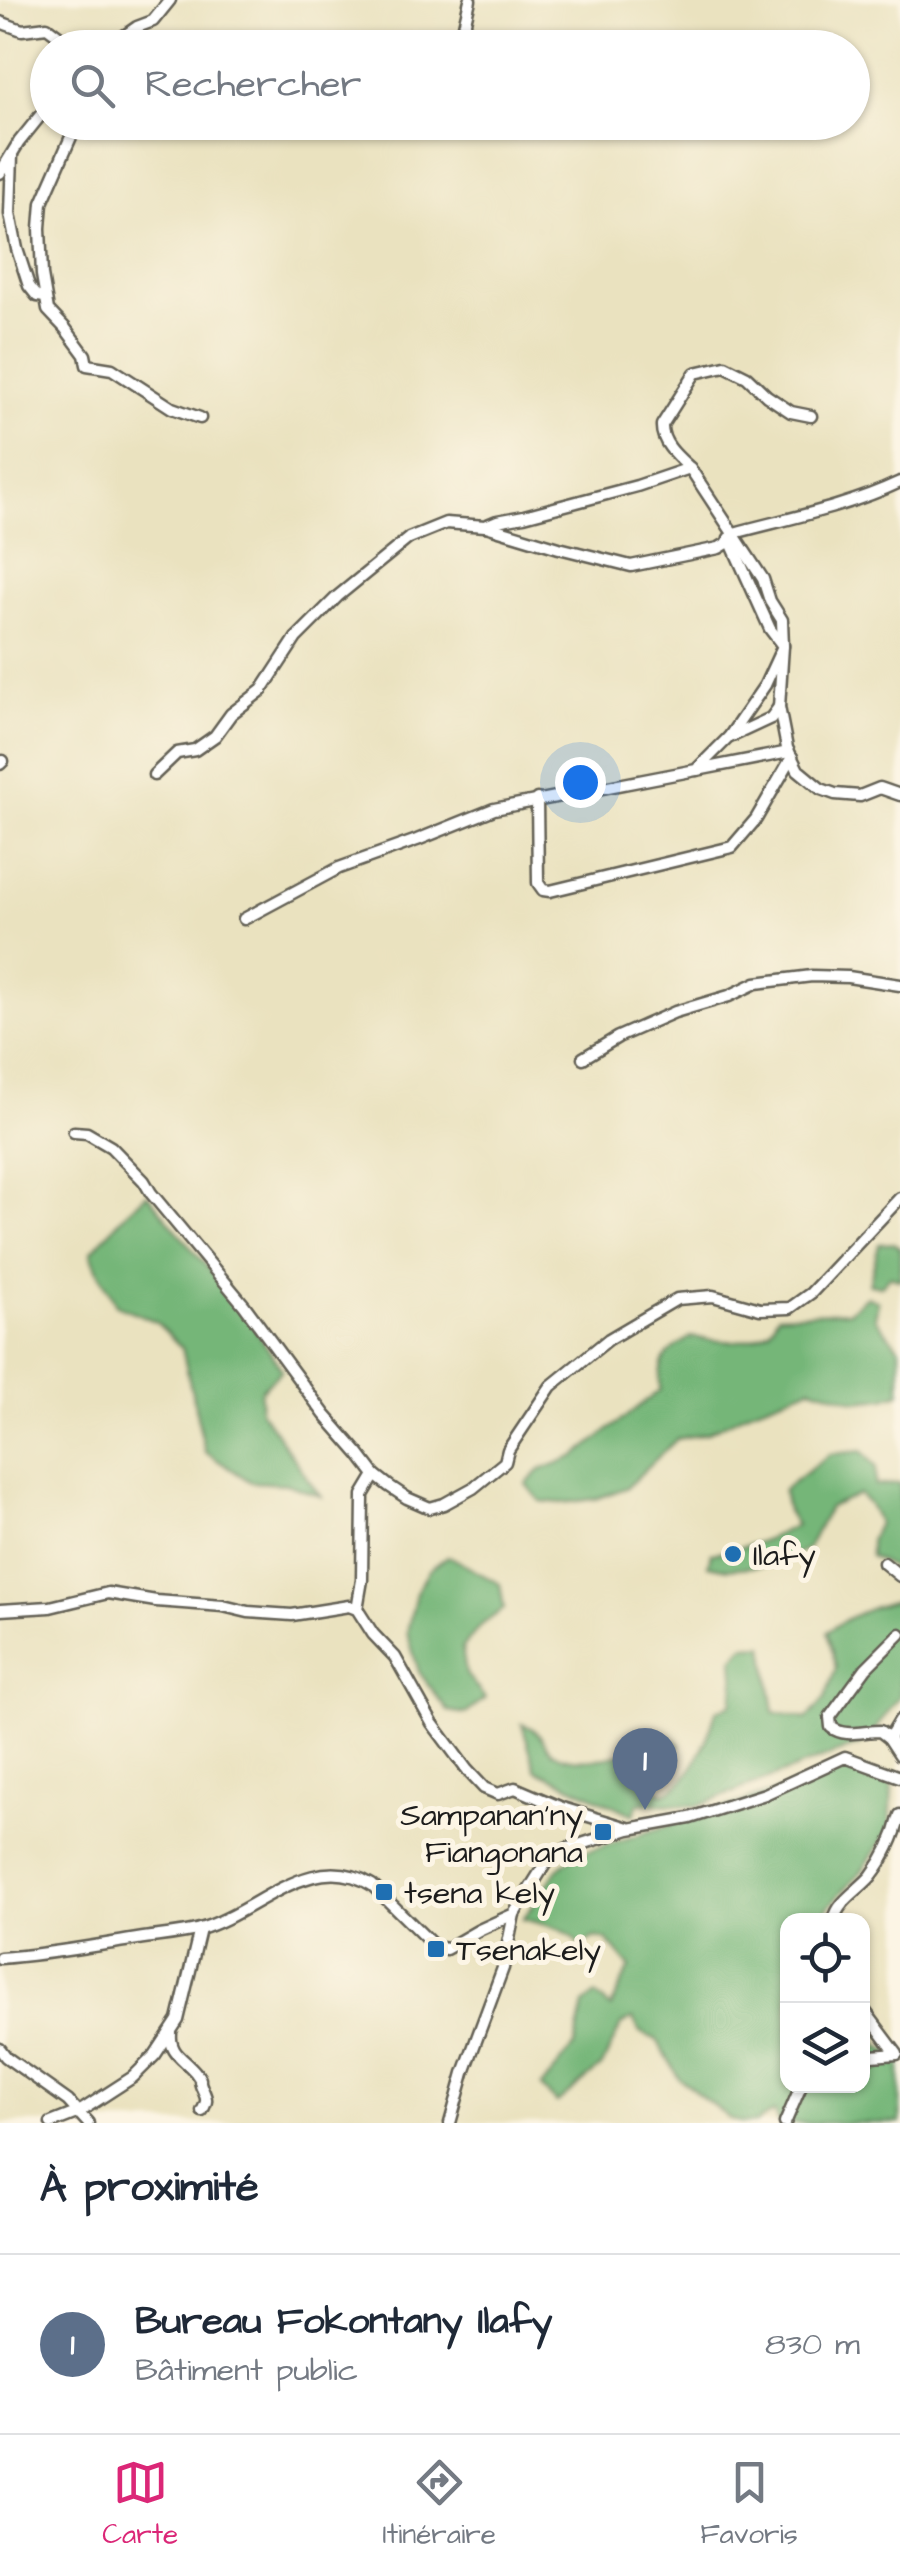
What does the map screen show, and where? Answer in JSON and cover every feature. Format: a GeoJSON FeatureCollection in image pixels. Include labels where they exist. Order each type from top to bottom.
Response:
{"type":"FeatureCollection","features":[{"type":"Feature","properties":{"kind":"street"},"geometry":{"type":"LineString","coordinates":[[133,30],[154,20],[170,0]]}},
{"type":"Feature","properties":{"kind":"street"},"geometry":{"type":"LineString","coordinates":[[464,30],[470,0]]}},
{"type":"Feature","properties":{"kind":"street"},"geometry":{"type":"LineString","coordinates":[[0,22],[22,30],[51,30]]}},
{"type":"Feature","properties":{"kind":"street"},"geometry":{"type":"LineString","coordinates":[[0,173],[30,130]]}},
{"type":"Feature","properties":{"kind":"street"},"geometry":{"type":"LineString","coordinates":[[70,140],[42,203],[40,228],[48,310],[85,355],[87,366],[112,369],[155,398],[200,418]]}},
{"type":"Feature","properties":{"kind":"street"},"geometry":{"type":"LineString","coordinates":[[12,155],[10,214],[17,249],[30,286],[37,296],[45,298]]}},
{"type":"Feature","properties":{"kind":"street"},"geometry":{"type":"LineString","coordinates":[[811,416],[792,412],[767,396],[748,377],[725,366],[695,373],[661,432],[690,468],[732,538],[764,579],[770,601],[782,620],[784,646],[778,708],[798,770],[821,790],[835,794],[860,796],[880,788],[900,795]]}},
{"type":"Feature","properties":{"kind":"street"},"geometry":{"type":"LineString","coordinates":[[485,526],[690,468]]}},
{"type":"Feature","properties":{"kind":"street"},"geometry":{"type":"LineString","coordinates":[[154,775],[177,752],[195,750],[215,736],[231,714],[262,690],[296,638],[338,596],[409,538],[446,523],[485,526],[631,566],[719,548],[732,538],[870,496],[900,482]]}},
{"type":"Feature","properties":{"kind":"street"},"geometry":{"type":"LineString","coordinates":[[696,770],[728,738],[764,685],[784,646]]}},
{"type":"Feature","properties":{"kind":"street"},"geometry":{"type":"LineString","coordinates":[[728,738],[771,718],[778,708]]}},
{"type":"Feature","properties":{"kind":"street"},"geometry":{"type":"LineString","coordinates":[[244,918],[339,868],[494,810],[791,755]]}},
{"type":"Feature","properties":{"kind":"street"},"geometry":{"type":"LineString","coordinates":[[537,800],[538,883],[550,892],[732,847],[756,819],[791,755]]}},
{"type":"Feature","properties":{"kind":"street"},"geometry":{"type":"LineString","coordinates":[[583,1058],[618,1037],[675,1012],[729,996],[756,983],[812,976],[900,985]]}},
{"type":"Feature","properties":{"kind":"street"},"geometry":{"type":"LineString","coordinates":[[74,1132],[87,1133],[111,1147],[144,1181],[375,1475],[407,1498],[430,1508],[473,1488],[505,1462],[508,1450],[551,1386],[609,1339],[677,1299],[713,1296],[760,1309],[790,1308],[811,1293],[900,1198]]}},
{"type":"Feature","properties":{"kind":"street"},"geometry":{"type":"LineString","coordinates":[[357,1609],[362,1580],[363,1495],[375,1475]]}},
{"type":"Feature","properties":{"kind":"street"},"geometry":{"type":"LineString","coordinates":[[884,1563],[900,1576]]}},
{"type":"Feature","properties":{"kind":"street"},"geometry":{"type":"LineString","coordinates":[[0,1610],[50,1607],[108,1593],[254,1612],[292,1614],[349,1606],[357,1609],[372,1634],[396,1656],[432,1723],[484,1788],[498,1794],[515,1788],[629,1828]]}},
{"type":"Feature","properties":{"kind":"street"},"geometry":{"type":"LineString","coordinates":[[900,1634],[866,1668],[830,1717],[831,1726],[838,1732],[880,1731],[900,1755]]}},
{"type":"Feature","properties":{"kind":"street"},"geometry":{"type":"LineString","coordinates":[[889,1738],[900,1720]]}},
{"type":"Feature","properties":{"kind":"street"},"geometry":{"type":"LineString","coordinates":[[450,2123],[503,1968],[514,1914],[547,1861],[566,1849],[629,1828],[690,1818],[765,1794],[845,1757],[900,1779]]}},
{"type":"Feature","properties":{"kind":"street"},"geometry":{"type":"LineString","coordinates":[[835,1913],[872,1874],[896,1833],[900,1816]]}},
{"type":"Feature","properties":{"kind":"street"},"geometry":{"type":"LineString","coordinates":[[0,1958],[200,1929],[300,1879],[333,1874],[360,1878],[372,1885],[440,1948],[446,1949],[514,1914]]}},
{"type":"Feature","properties":{"kind":"street"},"geometry":{"type":"LineString","coordinates":[[51,2123],[78,2112],[133,2078],[155,2055],[178,2020],[200,1929]]}},
{"type":"Feature","properties":{"kind":"street"},"geometry":{"type":"LineString","coordinates":[[870,2017],[898,2054],[870,2055]]}},
{"type":"Feature","properties":{"kind":"street"},"geometry":{"type":"LineString","coordinates":[[172,2027],[172,2051],[200,2077],[208,2097],[202,2111]]}},
{"type":"Feature","properties":{"kind":"street"},"geometry":{"type":"LineString","coordinates":[[0,2049],[68,2101],[88,2123]]}},
{"type":"Feature","properties":{"kind":"street"},"geometry":{"type":"LineString","coordinates":[[786,2123],[798,2093]]}},
{"type":"Feature","properties":{"kind":"green space"},"geometry":{"type":"Polygon","coordinates":[[[147,1194],[244,1312],[282,1370],[261,1390],[260,1410],[320,1496],[286,1484],[251,1482],[205,1452],[182,1348],[155,1321],[116,1305],[91,1252],[147,1194]]]}},
{"type":"Feature","properties":{"kind":"green space"},"geometry":{"type":"Polygon","coordinates":[[[894,1243],[900,1248],[900,1280],[890,1276],[881,1286],[869,1284],[879,1244],[894,1243]]]}},
{"type":"Feature","properties":{"kind":"green space"},"geometry":{"type":"Polygon","coordinates":[[[867,1296],[878,1302],[875,1318],[900,1349],[900,1393],[856,1401],[811,1387],[707,1433],[677,1439],[626,1488],[595,1499],[540,1501],[526,1484],[540,1470],[576,1456],[660,1390],[665,1358],[690,1337],[732,1341],[752,1338],[770,1329],[778,1315],[849,1311],[867,1296]]]}},
{"type":"Feature","properties":{"kind":"green space"},"geometry":{"type":"Polygon","coordinates":[[[862,1451],[876,1467],[875,1486],[900,1483],[900,1571],[870,1556],[870,1540],[878,1523],[859,1494],[829,1507],[808,1548],[774,1565],[728,1569],[708,1565],[711,1553],[755,1543],[796,1525],[787,1511],[783,1490],[830,1454],[862,1451]]]}},
{"type":"Feature","properties":{"kind":"green space"},"geometry":{"type":"Polygon","coordinates":[[[448,1556],[500,1584],[504,1609],[484,1623],[462,1647],[466,1674],[485,1698],[466,1714],[448,1711],[419,1672],[407,1632],[416,1593],[429,1570],[448,1556]]]}},
{"type":"Feature","properties":{"kind":"green space"},"geometry":{"type":"Polygon","coordinates":[[[900,1600],[900,1696],[866,1742],[697,1806],[638,1803],[634,1815],[536,1770],[522,1724],[535,1731],[556,1754],[568,1758],[597,1759],[629,1752],[669,1736],[680,1744],[654,1789],[665,1793],[692,1769],[716,1711],[731,1704],[735,1686],[733,1659],[744,1646],[764,1645],[774,1712],[807,1719],[825,1698],[836,1668],[827,1632],[862,1612],[900,1600]]]}},
{"type":"Feature","properties":{"kind":"green space"},"geometry":{"type":"Polygon","coordinates":[[[848,1768],[892,1785],[890,1829],[862,1871],[826,1913],[780,1913],[780,2093],[870,2093],[870,2032],[879,2046],[900,2056],[900,2123],[780,2123],[774,2112],[755,2123],[730,2119],[680,2079],[657,2040],[640,2032],[633,2019],[621,2025],[602,2066],[557,2103],[541,2087],[575,2046],[584,2004],[595,1995],[611,2008],[630,1967],[607,1940],[595,1937],[580,1946],[562,1931],[523,1919],[558,1869],[575,1855],[848,1768]]]}},
{"type":"Feature","properties":{"kind":"place","name":"Ilafy"},"geometry":{"type":"Point","coordinates":[733,1554]}},
{"type":"Feature","properties":{"kind":"place","name":"Bureau Fokontany Ilafy"},"geometry":{"type":"Point","coordinates":[645,1810]}},
{"type":"Feature","properties":{"kind":"place","name":"Sampanan'ny Fiangonana"},"geometry":{"type":"Point","coordinates":[603,1832]}},
{"type":"Feature","properties":{"kind":"place","name":"tsena kely"},"geometry":{"type":"Point","coordinates":[384,1892]}},
{"type":"Feature","properties":{"kind":"place","name":"Tsenakely"},"geometry":{"type":"Point","coordinates":[436,1949]}}]}
